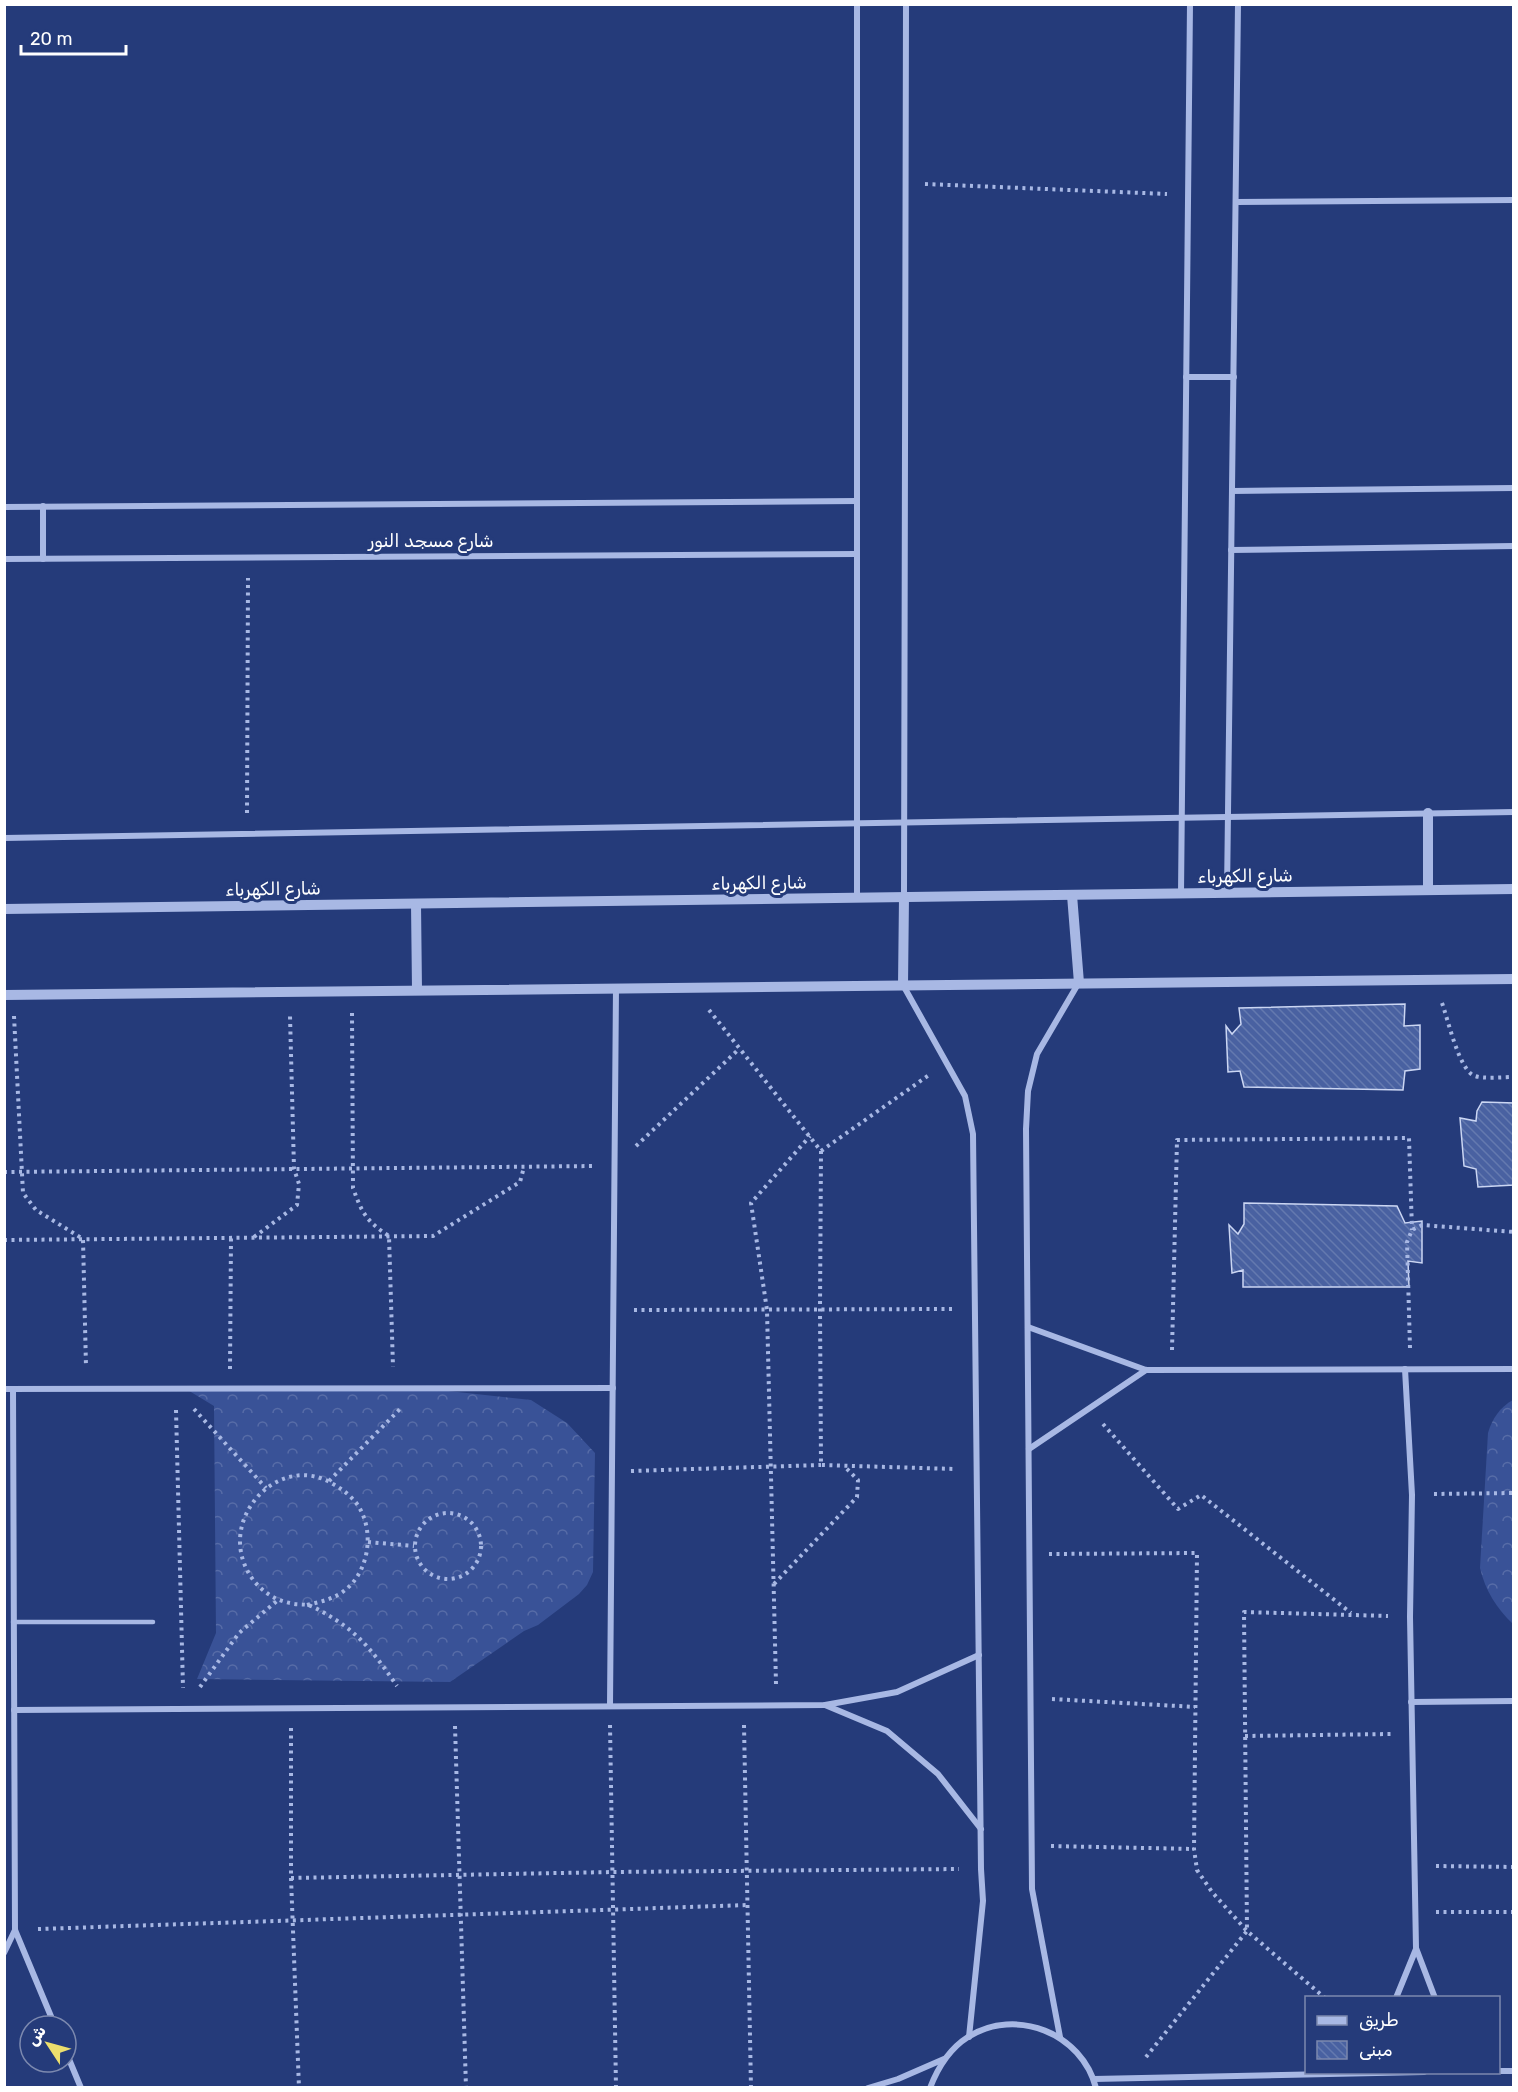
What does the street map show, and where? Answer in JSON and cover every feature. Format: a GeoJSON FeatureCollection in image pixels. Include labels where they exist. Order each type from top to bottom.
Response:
{"type":"FeatureCollection","features":[{"type":"Feature","properties":{"kind":"street"},"geometry":{"type":"LineString","coordinates":[[857,4],[857,898]]}},
{"type":"Feature","properties":{"kind":"street"},"geometry":{"type":"LineString","coordinates":[[906,4],[903,985],[965,1096],[973,1134],[983,1901],[969,2037]]}},
{"type":"Feature","properties":{"kind":"street"},"geometry":{"type":"LineString","coordinates":[[1181,894],[1190,4]]}},
{"type":"Feature","properties":{"kind":"street"},"geometry":{"type":"LineString","coordinates":[[1227,893],[1238,4]]}},
{"type":"Feature","properties":{"kind":"street"},"geometry":{"type":"LineString","coordinates":[[1236,202],[1514,200]]}},
{"type":"Feature","properties":{"kind":"street"},"geometry":{"type":"LineString","coordinates":[[1186,377],[1234,377]]}},
{"type":"Feature","properties":{"kind":"street"},"geometry":{"type":"LineString","coordinates":[[1232,491],[1514,488]]}},
{"type":"Feature","properties":{"kind":"street","name":"شارع مسجد النور"},"geometry":{"type":"LineString","coordinates":[[4,507],[857,501]]}},
{"type":"Feature","properties":{"kind":"street"},"geometry":{"type":"LineString","coordinates":[[43,506],[43,559]]}},
{"type":"Feature","properties":{"kind":"street"},"geometry":{"type":"LineString","coordinates":[[1231,550],[1514,546]]}},
{"type":"Feature","properties":{"kind":"street","name":"شارع مسجد النور"},"geometry":{"type":"LineString","coordinates":[[4,560],[857,554]]}},
{"type":"Feature","properties":{"kind":"street"},"geometry":{"type":"LineString","coordinates":[[4,838],[1514,812]]}},
{"type":"Feature","properties":{"kind":"street"},"geometry":{"type":"LineString","coordinates":[[1428,813],[1428,890]]}},
{"type":"Feature","properties":{"kind":"street","name":"شارع الكهرباء"},"geometry":{"type":"LineString","coordinates":[[4,909],[1514,889]]}},
{"type":"Feature","properties":{"kind":"street"},"geometry":{"type":"LineString","coordinates":[[1060,2037],[1032,1889],[1026,1129],[1028,1091],[1037,1054],[1079,983],[1072,895]]}},
{"type":"Feature","properties":{"kind":"street"},"geometry":{"type":"LineString","coordinates":[[416,904],[417,990]]}},
{"type":"Feature","properties":{"kind":"street"},"geometry":{"type":"LineString","coordinates":[[9,994],[1514,979]]}},
{"type":"Feature","properties":{"kind":"street"},"geometry":{"type":"LineString","coordinates":[[610,1706],[616,988]]}},
{"type":"Feature","properties":{"kind":"street"},"geometry":{"type":"LineString","coordinates":[[1028,1327],[1146,1370],[1514,1369]]}},
{"type":"Feature","properties":{"kind":"street"},"geometry":{"type":"LineString","coordinates":[[1029,1449],[1146,1370]]}},
{"type":"Feature","properties":{"kind":"street"},"geometry":{"type":"LineString","coordinates":[[1408,1370],[1412,1495],[1410,1617],[1416,1948],[1434,1996]]}},
{"type":"Feature","properties":{"kind":"street"},"geometry":{"type":"LineString","coordinates":[[4,1389],[613,1388]]}},
{"type":"Feature","properties":{"kind":"street"},"geometry":{"type":"LineString","coordinates":[[13,1389],[15,1930],[50,2014]]}},
{"type":"Feature","properties":{"kind":"street"},"geometry":{"type":"LineString","coordinates":[[14,1710],[825,1705],[897,1692],[979,1655]]}},
{"type":"Feature","properties":{"kind":"street"},"geometry":{"type":"LineString","coordinates":[[1412,1702],[1514,1701]]}},
{"type":"Feature","properties":{"kind":"street"},"geometry":{"type":"LineString","coordinates":[[825,1705],[886,1731],[938,1774],[981,1829]]}},
{"type":"Feature","properties":{"kind":"street"},"geometry":{"type":"LineString","coordinates":[[4,1953],[15,1930]]}},
{"type":"Feature","properties":{"kind":"street"},"geometry":{"type":"LineString","coordinates":[[1397,1996],[1416,1948]]}},
{"type":"Feature","properties":{"kind":"street"},"geometry":{"type":"LineString","coordinates":[[868,2088],[898,2079],[944,2059],[969,2037],[990,2026],[1014,2024],[1038,2027],[1060,2037],[1086,2062],[1096,2088]]}},
{"type":"Feature","properties":{"kind":"street"},"geometry":{"type":"LineString","coordinates":[[930,2088],[944,2059]]}},
{"type":"Feature","properties":{"kind":"street"},"geometry":{"type":"LineString","coordinates":[[75,2074],[81,2088]]}},
{"type":"Feature","properties":{"kind":"street"},"geometry":{"type":"LineString","coordinates":[[1094,2079],[1318,2074]]}},
{"type":"Feature","properties":{"kind":"lane"},"geometry":{"type":"LineString","coordinates":[[13,1622],[153,1622]]}},
{"type":"Feature","properties":{"kind":"path"},"geometry":{"type":"LineString","coordinates":[[906,183],[1188,195]]}},
{"type":"Feature","properties":{"kind":"path"},"geometry":{"type":"LineString","coordinates":[[247,833],[248,558]]}},
{"type":"Feature","properties":{"kind":"path"},"geometry":{"type":"LineString","coordinates":[[1434,979],[1466,1070],[1475,1076],[1514,1077]]}},
{"type":"Feature","properties":{"kind":"path"},"geometry":{"type":"LineString","coordinates":[[691,987],[821,1151],[819,1310],[821,1466]]}},
{"type":"Feature","properties":{"kind":"path"},"geometry":{"type":"LineString","coordinates":[[351,991],[353,1188],[360,1208],[372,1225],[388,1236]]}},
{"type":"Feature","properties":{"kind":"path"},"geometry":{"type":"LineString","coordinates":[[253,1237],[297,1205],[299,1184],[294,1169],[289,992]]}},
{"type":"Feature","properties":{"kind":"path"},"geometry":{"type":"LineString","coordinates":[[9,994],[23,1193],[36,1210],[83,1239]]}},
{"type":"Feature","properties":{"kind":"path"},"geometry":{"type":"LineString","coordinates":[[4,1172],[614,1166],[740,1049]]}},
{"type":"Feature","properties":{"kind":"path"},"geometry":{"type":"LineString","coordinates":[[821,1151],[947,1062]]}},
{"type":"Feature","properties":{"kind":"path"},"geometry":{"type":"LineString","coordinates":[[776,1705],[767,1310],[751,1203],[810,1136]]}},
{"type":"Feature","properties":{"kind":"path"},"geometry":{"type":"LineString","coordinates":[[1172,1370],[1178,1140],[1409,1138],[1412,1230],[1407,1242],[1408,1370]]}},
{"type":"Feature","properties":{"kind":"path"},"geometry":{"type":"LineString","coordinates":[[4,1240],[433,1236],[520,1182],[524,1167]]}},
{"type":"Feature","properties":{"kind":"path"},"geometry":{"type":"LineString","coordinates":[[1412,1230],[1422,1225],[1514,1232]]}},
{"type":"Feature","properties":{"kind":"path"},"geometry":{"type":"LineString","coordinates":[[388,1236],[394,1388]]}},
{"type":"Feature","properties":{"kind":"path"},"geometry":{"type":"LineString","coordinates":[[229,1389],[231,1238]]}},
{"type":"Feature","properties":{"kind":"path"},"geometry":{"type":"LineString","coordinates":[[83,1239],[86,1389]]}},
{"type":"Feature","properties":{"kind":"path"},"geometry":{"type":"LineString","coordinates":[[614,1310],[975,1309]]}},
{"type":"Feature","properties":{"kind":"path"},"geometry":{"type":"LineString","coordinates":[[328,1481],[421,1388]]}},
{"type":"Feature","properties":{"kind":"path"},"geometry":{"type":"LineString","coordinates":[[175,1389],[266,1488]]}},
{"type":"Feature","properties":{"kind":"path"},"geometry":{"type":"LineString","coordinates":[[175,1389],[184,1709]]}},
{"type":"Feature","properties":{"kind":"path"},"geometry":{"type":"LineString","coordinates":[[1089,1408],[1178,1509],[1201,1495],[1352,1613]]}},
{"type":"Feature","properties":{"kind":"path"},"geometry":{"type":"LineString","coordinates":[[612,1471],[821,1466],[977,1469]]}},
{"type":"Feature","properties":{"kind":"path"},"geometry":{"type":"LineString","coordinates":[[773,1584],[858,1497],[858,1480],[845,1467]]}},
{"type":"Feature","properties":{"kind":"path"},"geometry":{"type":"LineString","coordinates":[[290,1477],[316,1477],[345,1491],[358,1505],[366,1523],[368,1542],[365,1561],[356,1578],[343,1592],[326,1601],[307,1605],[292,1604],[278,1600],[252,1579],[244,1564],[240,1548],[240,1531],[245,1515],[254,1500],[266,1488],[290,1477]]}},
{"type":"Feature","properties":{"kind":"path"},"geometry":{"type":"LineString","coordinates":[[1412,1495],[1514,1493]]}},
{"type":"Feature","properties":{"kind":"path"},"geometry":{"type":"LineString","coordinates":[[445,1513],[461,1515],[474,1524],[481,1539],[480,1555],[473,1570],[459,1578],[443,1580],[428,1574],[418,1561],[414,1546],[419,1530],[424,1524],[430,1518],[445,1513]]}},
{"type":"Feature","properties":{"kind":"path"},"geometry":{"type":"LineString","coordinates":[[368,1542],[414,1546]]}},
{"type":"Feature","properties":{"kind":"path"},"geometry":{"type":"LineString","coordinates":[[1030,1555],[1197,1553],[1194,1849],[1197,1870],[1203,1881],[1247,1931],[1323,1996]]}},
{"type":"Feature","properties":{"kind":"path"},"geometry":{"type":"LineString","coordinates":[[184,1709],[239,1633],[278,1600]]}},
{"type":"Feature","properties":{"kind":"path"},"geometry":{"type":"LineString","coordinates":[[307,1605],[336,1620],[362,1640],[374,1652],[412,1708]]}},
{"type":"Feature","properties":{"kind":"path"},"geometry":{"type":"LineString","coordinates":[[1129,2078],[1247,1931],[1244,1612],[1352,1613],[1410,1617]]}},
{"type":"Feature","properties":{"kind":"path"},"geometry":{"type":"LineString","coordinates":[[1031,1698],[1195,1707]]}},
{"type":"Feature","properties":{"kind":"path"},"geometry":{"type":"LineString","coordinates":[[610,1706],[616,2088]]}},
{"type":"Feature","properties":{"kind":"path"},"geometry":{"type":"LineString","coordinates":[[744,1706],[751,2088]]}},
{"type":"Feature","properties":{"kind":"path"},"geometry":{"type":"LineString","coordinates":[[454,1708],[466,2088]]}},
{"type":"Feature","properties":{"kind":"path"},"geometry":{"type":"LineString","coordinates":[[291,1709],[291,1878],[299,2088]]}},
{"type":"Feature","properties":{"kind":"path"},"geometry":{"type":"LineString","coordinates":[[1245,1736],[1412,1733]]}},
{"type":"Feature","properties":{"kind":"path"},"geometry":{"type":"LineString","coordinates":[[1033,1845],[1194,1849]]}},
{"type":"Feature","properties":{"kind":"path"},"geometry":{"type":"LineString","coordinates":[[1414,1866],[1514,1867]]}},
{"type":"Feature","properties":{"kind":"path"},"geometry":{"type":"LineString","coordinates":[[291,1878],[981,1869]]}},
{"type":"Feature","properties":{"kind":"path"},"geometry":{"type":"LineString","coordinates":[[15,1930],[748,1905]]}},
{"type":"Feature","properties":{"kind":"path"},"geometry":{"type":"LineString","coordinates":[[1415,1912],[1514,1912]]}},
{"type":"Feature","properties":{"kind":"green space"},"geometry":{"type":"Polygon","coordinates":[[[421,1388],[531,1400],[567,1423],[595,1453],[593,1572],[587,1585],[579,1594],[538,1625],[524,1631],[450,1682],[197,1679],[216,1633],[214,1406],[186,1389],[421,1388]]]}},
{"type":"Feature","properties":{"kind":"green space"},"geometry":{"type":"Polygon","coordinates":[[[1513,1400],[1513,1624],[1492,1599],[1480,1568],[1488,1433],[1497,1414],[1513,1400]]]}},
{"type":"Feature","properties":{"kind":"building"},"geometry":{"type":"Polygon","coordinates":[[[1405,1004],[1404,1026],[1420,1025],[1420,1069],[1405,1071],[1403,1090],[1244,1087],[1240,1071],[1228,1072],[1226,1026],[1232,1034],[1241,1024],[1239,1008],[1405,1004]]]}},
{"type":"Feature","properties":{"kind":"building"},"geometry":{"type":"Polygon","coordinates":[[[1482,1102],[1514,1103],[1514,1185],[1478,1187],[1476,1169],[1464,1166],[1460,1118],[1476,1121],[1477,1111],[1482,1102]]]}},
{"type":"Feature","properties":{"kind":"building"},"geometry":{"type":"Polygon","coordinates":[[[1244,1203],[1397,1206],[1405,1223],[1422,1221],[1422,1263],[1408,1261],[1409,1287],[1243,1287],[1243,1270],[1232,1273],[1229,1225],[1238,1234],[1244,1224],[1244,1203]]]}}]}
